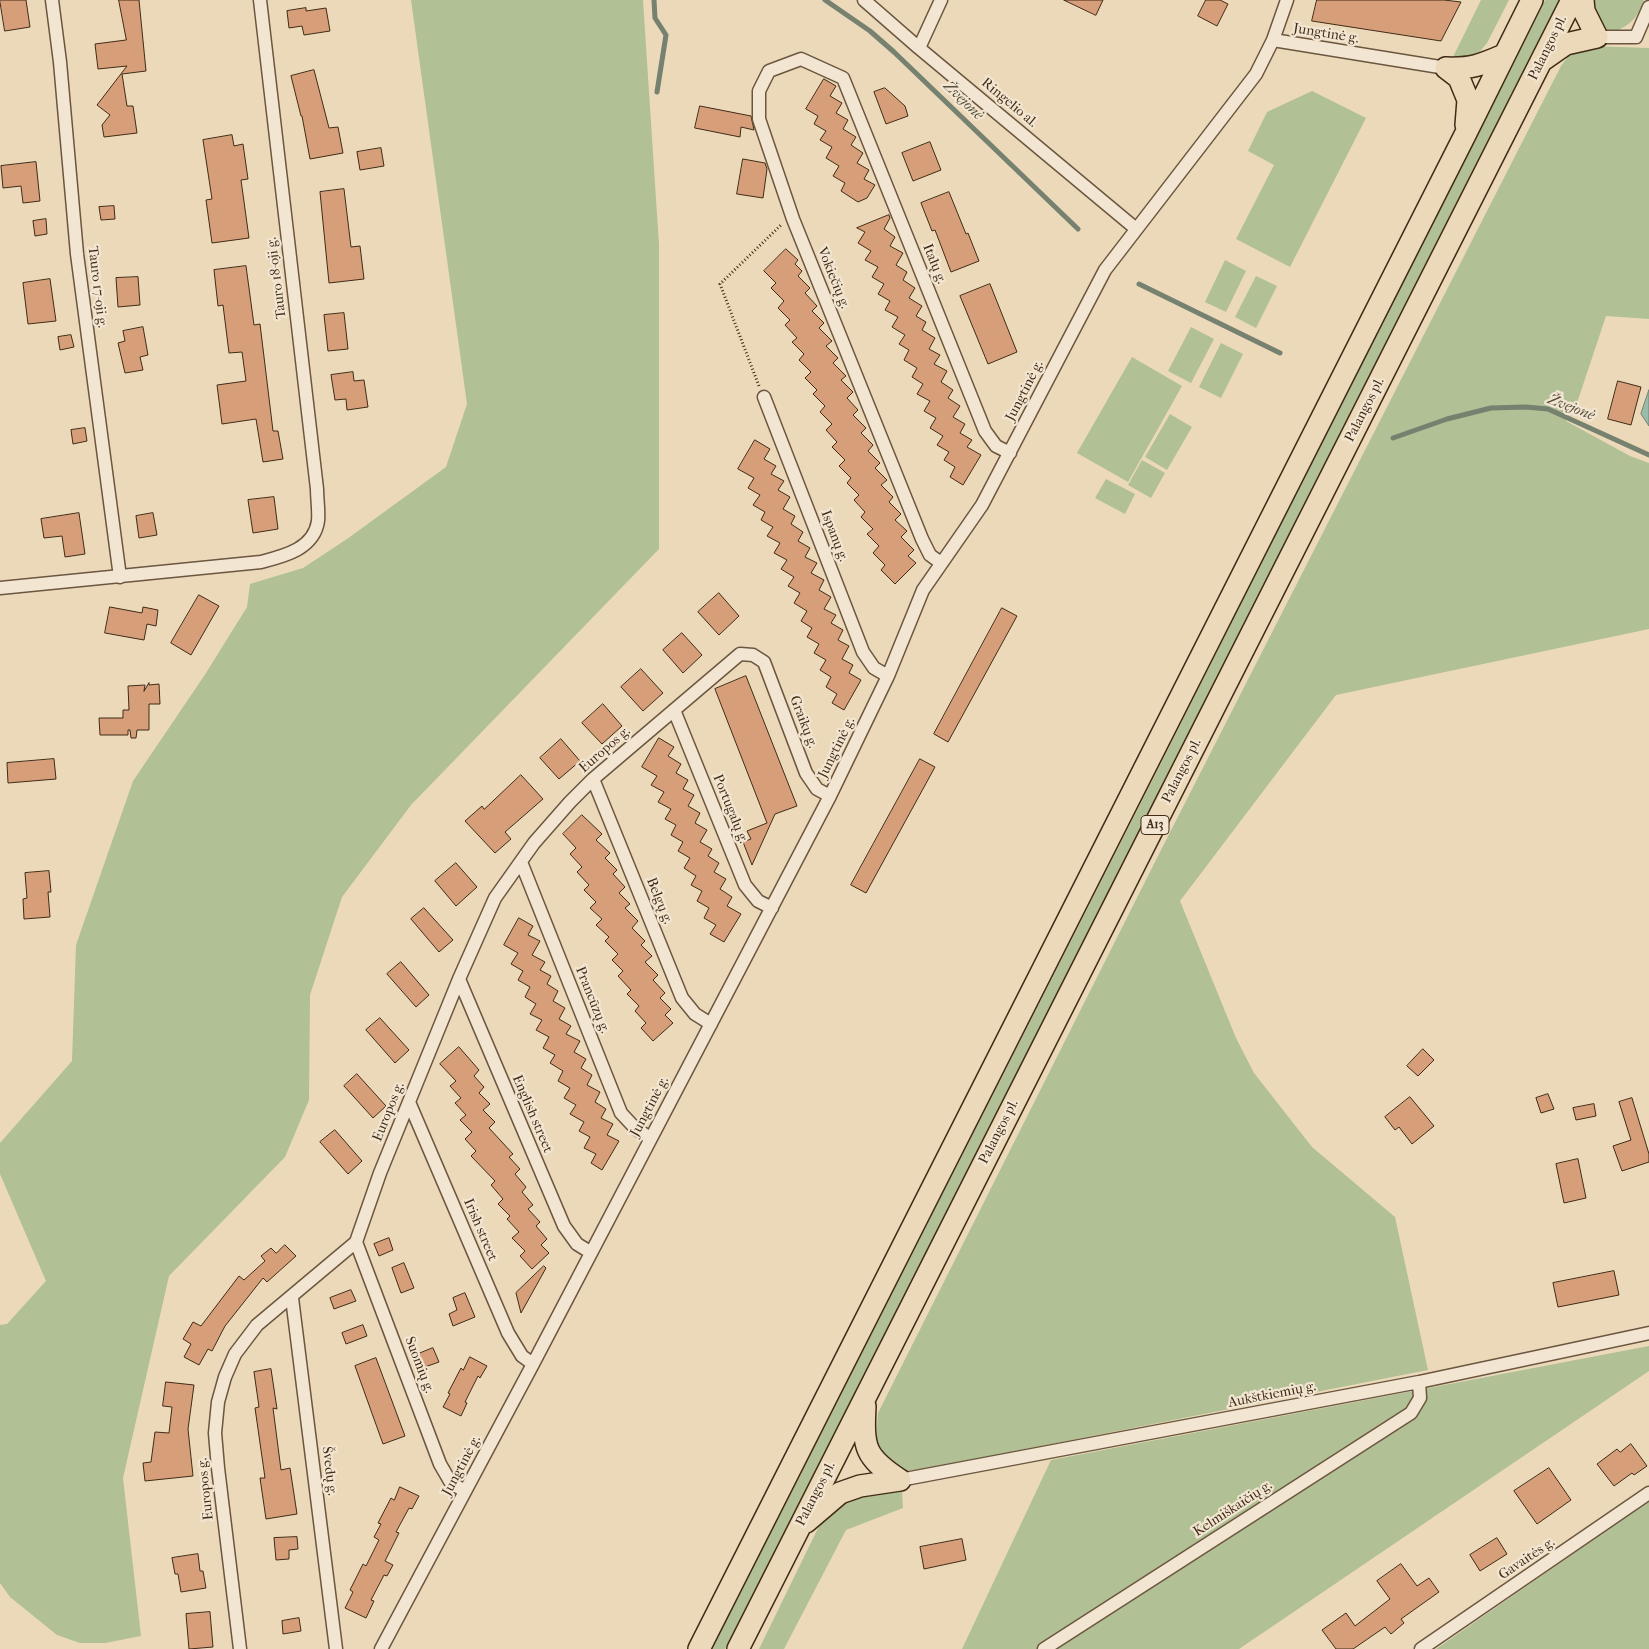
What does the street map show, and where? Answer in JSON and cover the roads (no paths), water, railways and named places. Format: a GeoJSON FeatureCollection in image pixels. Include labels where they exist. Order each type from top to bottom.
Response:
{"type":"FeatureCollection","features":[{"type":"Feature","properties":{"kind":"highway","name":"A13"},"geometry":{"type":"LineString","coordinates":[[699,1649],[1465,136],[1532,0]]}},
{"type":"Feature","properties":{"kind":"highway","name":"Palangos pl."},"geometry":{"type":"LineString","coordinates":[[738,1649],[1572,0]]}},
{"type":"Feature","properties":{"kind":"highway"},"geometry":{"type":"LineString","coordinates":[[1542,60],[1566,44],[1584,38],[1597,37],[1584,11],[1584,0]]}},
{"type":"Feature","properties":{"kind":"highway"},"geometry":{"type":"LineString","coordinates":[[1446,68],[1463,69],[1477,67],[1504,55]]}},
{"type":"Feature","properties":{"kind":"highway"},"geometry":{"type":"LineString","coordinates":[[1446,68],[1459,78],[1468,100],[1465,136]]}},
{"type":"Feature","properties":{"kind":"highway"},"geometry":{"type":"LineString","coordinates":[[866,1396],[864,1434],[868,1452],[880,1468],[900,1480]]}},
{"type":"Feature","properties":{"kind":"highway"},"geometry":{"type":"LineString","coordinates":[[800,1526],[840,1493],[860,1486],[900,1480]]}},
{"type":"Feature","properties":{"kind":"street","name":"Tauro 17-oji g."},"geometry":{"type":"LineString","coordinates":[[52,0],[60,62],[77,254],[120,576]]}},
{"type":"Feature","properties":{"kind":"street","name":"Tauro 18-oji g."},"geometry":{"type":"LineString","coordinates":[[120,576],[261,562],[283,557],[302,548],[312,536],[318,522],[317,489],[260,0]]}},
{"type":"Feature","properties":{"kind":"street","name":"Ringelio al."},"geometry":{"type":"LineString","coordinates":[[864,0],[1135,228]]}},
{"type":"Feature","properties":{"kind":"street"},"geometry":{"type":"LineString","coordinates":[[919,48],[941,0]]}},
{"type":"Feature","properties":{"kind":"street"},"geometry":{"type":"LineString","coordinates":[[1273,40],[1288,0]]}},
{"type":"Feature","properties":{"kind":"street"},"geometry":{"type":"LineString","coordinates":[[1597,37],[1636,37],[1649,8]]}},
{"type":"Feature","properties":{"kind":"street","name":"Jungtinė g."},"geometry":{"type":"LineString","coordinates":[[381,1649],[533,1364],[830,796],[888,676],[923,590],[982,505],[1105,270],[1135,228],[1256,74],[1273,40],[1446,68]]}},
{"type":"Feature","properties":{"kind":"street","name":"Vokiečių g."},"geometry":{"type":"LineString","coordinates":[[843,78],[802,59],[769,71],[759,91],[759,119],[792,214],[922,539],[930,554],[941,563]]}},
{"type":"Feature","properties":{"kind":"street","name":"Italų g."},"geometry":{"type":"LineString","coordinates":[[843,78],[984,431],[996,446],[1010,453]]}},
{"type":"Feature","properties":{"kind":"street","name":"Ispanų g."},"geometry":{"type":"LineString","coordinates":[[764,397],[863,652],[874,668],[888,676]]}},
{"type":"Feature","properties":{"kind":"street"},"geometry":{"type":"LineString","coordinates":[[0,588],[120,576]]}},
{"type":"Feature","properties":{"kind":"street","name":"Europos g."},"geometry":{"type":"LineString","coordinates":[[240,1649],[215,1433],[218,1402],[225,1376],[235,1354],[257,1326],[356,1242],[380,1173],[408,1102],[495,898],[534,843],[593,779],[740,654],[753,655]]}},
{"type":"Feature","properties":{"kind":"street","name":"Graikų g."},"geometry":{"type":"LineString","coordinates":[[753,655],[764,662],[806,773],[817,789],[830,796]]}},
{"type":"Feature","properties":{"kind":"street","name":"Portugalų g."},"geometry":{"type":"LineString","coordinates":[[674,710],[745,885],[758,901],[772,908]]}},
{"type":"Feature","properties":{"kind":"street","name":"Belgų g."},"geometry":{"type":"LineString","coordinates":[[593,779],[682,998],[695,1014],[711,1024]]}},
{"type":"Feature","properties":{"kind":"street","name":"Prancūzų g."},"geometry":{"type":"LineString","coordinates":[[521,862],[621,1113],[635,1128],[650,1138]]}},
{"type":"Feature","properties":{"kind":"street","name":"English street"},"geometry":{"type":"LineString","coordinates":[[459,979],[564,1226],[577,1244],[590,1252]]}},
{"type":"Feature","properties":{"kind":"street","name":"Irish street"},"geometry":{"type":"LineString","coordinates":[[408,1102],[508,1333],[522,1356],[533,1364]]}},
{"type":"Feature","properties":{"kind":"street","name":"Suomių g."},"geometry":{"type":"LineString","coordinates":[[356,1242],[440,1464],[451,1482],[465,1491]]}},
{"type":"Feature","properties":{"kind":"street","name":"Švedų g."},"geometry":{"type":"LineString","coordinates":[[292,1298],[336,1649]]}},
{"type":"Feature","properties":{"kind":"street","name":"Aukštkiemių g."},"geometry":{"type":"LineString","coordinates":[[900,1480],[1419,1382],[1649,1333]]}},
{"type":"Feature","properties":{"kind":"street","name":"Kelmiškaičių g."},"geometry":{"type":"LineString","coordinates":[[1044,1649],[1411,1413],[1420,1398],[1419,1382]]}},
{"type":"Feature","properties":{"kind":"street","name":"Gavaitės g."},"geometry":{"type":"LineString","coordinates":[[1421,1649],[1649,1493]]}},
{"type":"Feature","properties":{"kind":"waterway"},"geometry":{"type":"LineString","coordinates":[[654,0],[655,18],[666,35],[657,92]]}},
{"type":"Feature","properties":{"kind":"waterway","name":"Žvejonė"},"geometry":{"type":"LineString","coordinates":[[825,0],[870,31],[894,52],[1078,229]]}},
{"type":"Feature","properties":{"kind":"waterway","name":"Žvejonė"},"geometry":{"type":"LineString","coordinates":[[1139,284],[1280,353]]}},
{"type":"Feature","properties":{"kind":"waterway","name":"Žvejonė"},"geometry":{"type":"LineString","coordinates":[[1393,438],[1447,419],[1491,408],[1526,407],[1548,409],[1649,455]]}}]}
